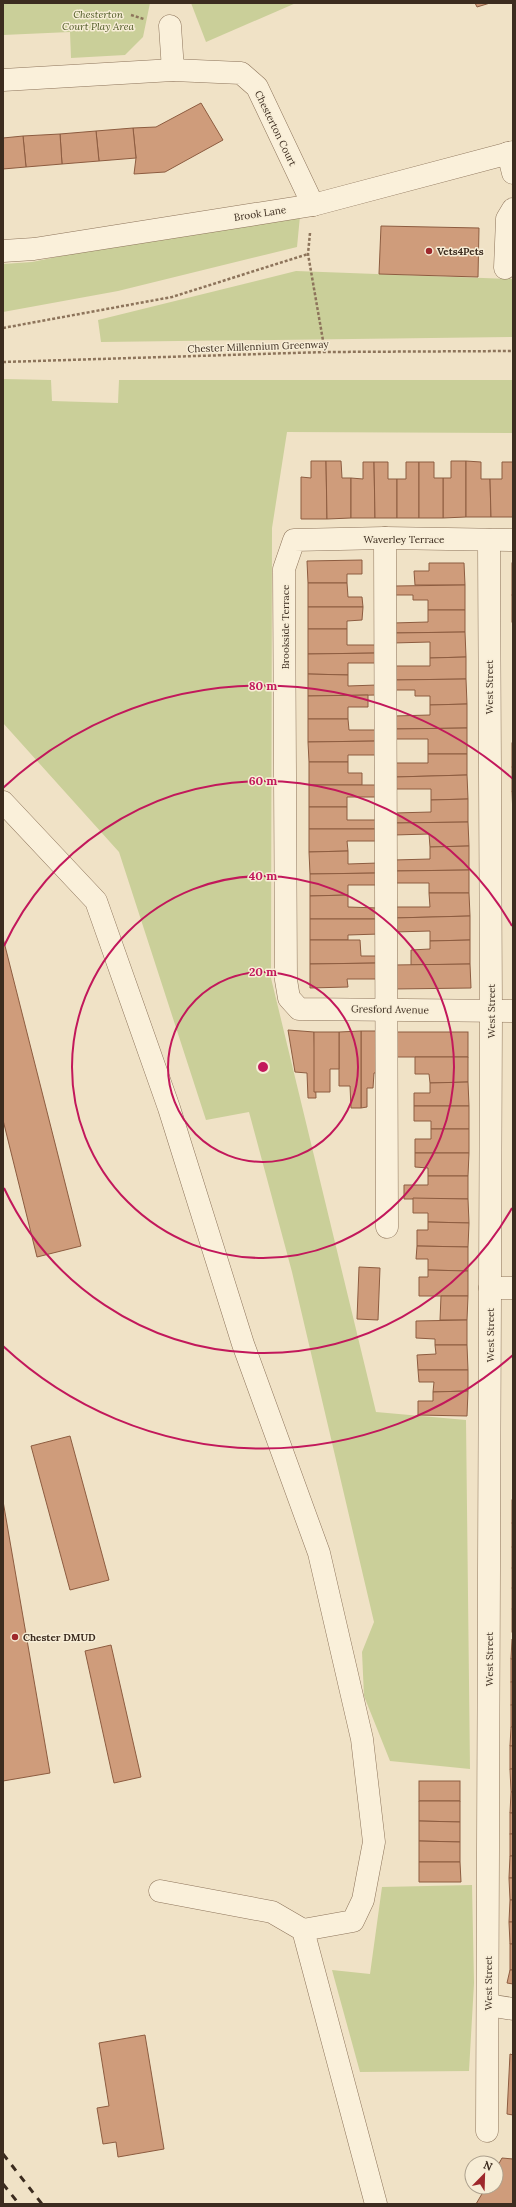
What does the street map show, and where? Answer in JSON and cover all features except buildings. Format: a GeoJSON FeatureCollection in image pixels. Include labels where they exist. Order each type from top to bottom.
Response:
{"type":"FeatureCollection","features":[{"type":"Feature","properties":{"kind":"street"},"geometry":{"type":"LineString","coordinates":[[170,26],[173,70]]}},
{"type":"Feature","properties":{"kind":"street","name":"Chesterton Court"},"geometry":{"type":"LineString","coordinates":[[3,80],[173,70],[241,73],[257,87],[313,205]]}},
{"type":"Feature","properties":{"kind":"street","name":"Brook Lane"},"geometry":{"type":"LineString","coordinates":[[3,251],[34,249],[313,205],[511,159]]}},
{"type":"Feature","properties":{"kind":"street"},"geometry":{"type":"LineString","coordinates":[[505,268],[507,219],[513,209]]}},
{"type":"Feature","properties":{"kind":"street"},"geometry":{"type":"LineString","coordinates":[[385,538],[387,1227]]}},
{"type":"Feature","properties":{"kind":"street","name":"Waverley Terrace"},"geometry":{"type":"LineString","coordinates":[[294,540],[385,538],[513,540]]}},
{"type":"Feature","properties":{"kind":"street","name":"Brookside Terrace"},"geometry":{"type":"LineString","coordinates":[[286,980],[284,569],[294,540]]}},
{"type":"Feature","properties":{"kind":"street","name":"West Street"},"geometry":{"type":"LineString","coordinates":[[487,2131],[491,1011],[489,540]]}},
{"type":"Feature","properties":{"kind":"street"},"geometry":{"type":"LineString","coordinates":[[3,802],[96,901],[169,1108],[243,1344],[319,1553],[362,1739],[374,1842],[363,1900],[353,1921],[303,1930],[272,1912],[160,1891]]}},
{"type":"Feature","properties":{"kind":"street","name":"Gresford Avenue"},"geometry":{"type":"LineString","coordinates":[[286,980],[289,998],[299,1009],[386,1009],[513,1012]]}},
{"type":"Feature","properties":{"kind":"street"},"geometry":{"type":"LineString","coordinates":[[490,1288],[513,1288]]}},
{"type":"Feature","properties":{"kind":"street"},"geometry":{"type":"LineString","coordinates":[[303,1930],[376,2204]]}},
{"type":"Feature","properties":{"kind":"street"},"geometry":{"type":"LineString","coordinates":[[488,2005],[513,2009]]}},
{"type":"Feature","properties":{"kind":"path"},"geometry":{"type":"LineString","coordinates":[[3,328],[172,297],[308,254],[325,352]]}},
{"type":"Feature","properties":{"kind":"path","name":"Chester Millennium Greenway"},"geometry":{"type":"LineString","coordinates":[[3,362],[325,352],[513,351]]}},
{"type":"Feature","properties":{"kind":"green space","name":"Chesterton Court Play Area"},"geometry":{"type":"Polygon","coordinates":[[[3,3],[150,3],[143,37],[125,55],[71,58],[70,32],[3,35],[3,3]]]}},
{"type":"Feature","properties":{"kind":"green space"},"geometry":{"type":"Polygon","coordinates":[[[191,3],[296,3],[206,42],[191,3]]]}},
{"type":"Feature","properties":{"kind":"green space"},"geometry":{"type":"Polygon","coordinates":[[[300,216],[297,247],[118,291],[3,312],[3,264],[32,262],[120,244],[300,216]]]}},
{"type":"Feature","properties":{"kind":"green space"},"geometry":{"type":"Polygon","coordinates":[[[296,271],[513,279],[513,337],[101,342],[98,320],[296,271]]]}},
{"type":"Feature","properties":{"kind":"green space"},"geometry":{"type":"Polygon","coordinates":[[[3,379],[51,380],[52,401],[118,403],[119,380],[513,380],[513,433],[287,432],[272,528],[271,978],[376,1412],[466,1420],[470,1769],[390,1761],[364,1696],[362,1652],[374,1622],[292,1272],[249,1112],[206,1120],[119,852],[3,723],[3,379]]]}},
{"type":"Feature","properties":{"kind":"green space"},"geometry":{"type":"Polygon","coordinates":[[[472,1885],[474,1983],[469,2071],[360,2072],[332,1970],[370,1974],[382,1887],[472,1885]]]}},
{"type":"Feature","properties":{"kind":"railway"},"geometry":{"type":"LineString","coordinates":[[3,2154],[42,2204]]}},
{"type":"Feature","properties":{"kind":"railway"},"geometry":{"type":"LineString","coordinates":[[3,2184],[19,2204]]}},
{"type":"Feature","properties":{"kind":"place","name":"Vets4Pets"},"geometry":{"type":"Point","coordinates":[429,251]}},
{"type":"Feature","properties":{"kind":"place","name":"Chester DMUD"},"geometry":{"type":"Point","coordinates":[15,1637]}}]}
